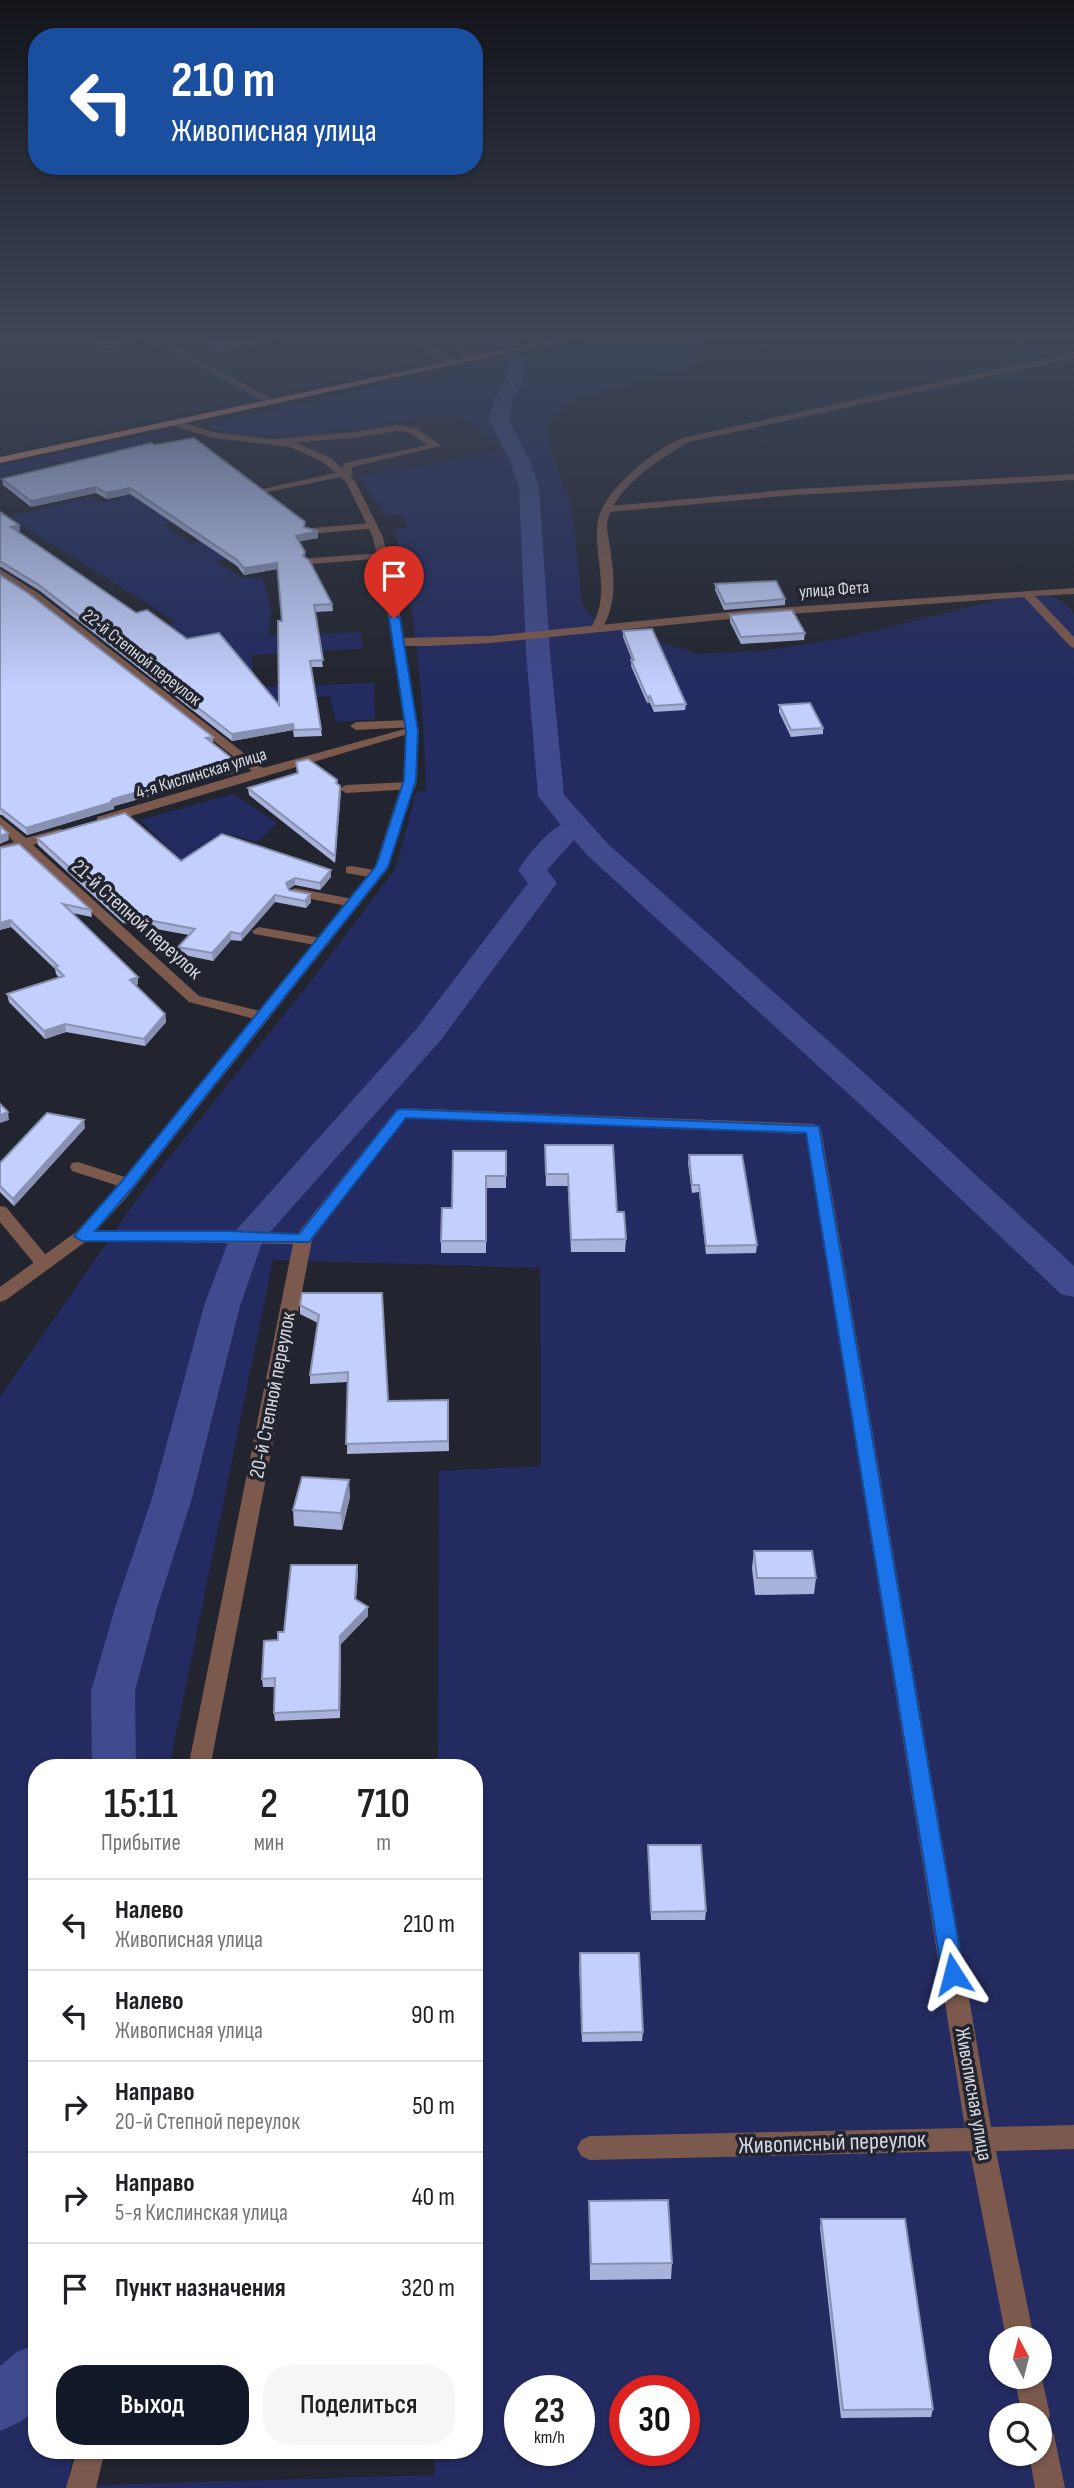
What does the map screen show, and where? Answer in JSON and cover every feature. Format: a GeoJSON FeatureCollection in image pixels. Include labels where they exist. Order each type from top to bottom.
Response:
{"type":"FeatureCollection","features":[{"type":"Feature","properties":{"kind":"main road"},"geometry":{"type":"LineString","coordinates":[[0,460],[28,454]]}},
{"type":"Feature","properties":{"kind":"street"},"geometry":{"type":"LineString","coordinates":[[0,1296],[82,1236],[128,1184],[382,867],[409,786],[411,727],[398,642],[383,556],[373,526],[344,475],[317,454]]}},
{"type":"Feature","properties":{"kind":"street"},"geometry":{"type":"LineString","coordinates":[[344,475],[349,465],[402,454]]}},
{"type":"Feature","properties":{"kind":"street"},"geometry":{"type":"LineString","coordinates":[[597,628],[607,616],[609,603],[602,525],[604,514],[621,490],[664,454]]}},
{"type":"Feature","properties":{"kind":"street"},"geometry":{"type":"LineString","coordinates":[[262,487],[344,475]]}},
{"type":"Feature","properties":{"kind":"street"},"geometry":{"type":"LineString","coordinates":[[610,509],[796,492],[1074,477]]}},
{"type":"Feature","properties":{"kind":"street"},"geometry":{"type":"LineString","coordinates":[[311,531],[373,526]]}},
{"type":"Feature","properties":{"kind":"street"},"geometry":{"type":"LineString","coordinates":[[311,561],[383,556]]}},
{"type":"Feature","properties":{"kind":"street","name":"22-й Степной переулок"},"geometry":{"type":"LineString","coordinates":[[0,572],[34,595],[261,773]]}},
{"type":"Feature","properties":{"kind":"street","name":"улица Фета"},"geometry":{"type":"LineString","coordinates":[[398,642],[447,645],[501,641],[725,615],[1074,591]]}},
{"type":"Feature","properties":{"kind":"street"},"geometry":{"type":"LineString","coordinates":[[1026,593],[1074,644]]}},
{"type":"Feature","properties":{"kind":"street"},"geometry":{"type":"LineString","coordinates":[[356,726],[411,727]]}},
{"type":"Feature","properties":{"kind":"street","name":"4-я Кислинская улица"},"geometry":{"type":"LineString","coordinates":[[0,850],[411,727]]}},
{"type":"Feature","properties":{"kind":"street"},"geometry":{"type":"LineString","coordinates":[[346,789],[409,786]]}},
{"type":"Feature","properties":{"kind":"street","name":"21-й Степной переулок"},"geometry":{"type":"LineString","coordinates":[[0,821],[194,999],[263,1016]]}},
{"type":"Feature","properties":{"kind":"street"},"geometry":{"type":"LineString","coordinates":[[351,870],[375,874]]}},
{"type":"Feature","properties":{"kind":"street"},"geometry":{"type":"LineString","coordinates":[[295,892],[353,903]]}},
{"type":"Feature","properties":{"kind":"street"},"geometry":{"type":"LineString","coordinates":[[259,931],[321,942]]}},
{"type":"Feature","properties":{"kind":"street","name":"Живописная улица"},"geometry":{"type":"LineString","coordinates":[[303,1239],[402,1113],[813,1129],[980,2138],[1018,2326]]}},
{"type":"Feature","properties":{"kind":"street"},"geometry":{"type":"LineString","coordinates":[[78,1167],[128,1184]]}},
{"type":"Feature","properties":{"kind":"street"},"geometry":{"type":"LineString","coordinates":[[0,1210],[44,1264]]}},
{"type":"Feature","properties":{"kind":"street"},"geometry":{"type":"LineString","coordinates":[[82,1236],[303,1239]]}},
{"type":"Feature","properties":{"kind":"street","name":"20-й Степной переулок"},"geometry":{"type":"LineString","coordinates":[[201,1759],[303,1239]]}},
{"type":"Feature","properties":{"kind":"street","name":"Живописный переулок"},"geometry":{"type":"LineString","coordinates":[[590,2148],[1074,2137]]}},
{"type":"Feature","properties":{"kind":"street"},"geometry":{"type":"LineString","coordinates":[[80,2488],[88,2459]]}},
{"type":"Feature","properties":{"kind":"street"},"geometry":{"type":"LineString","coordinates":[[1046,2466],[1050,2488]]}},
{"type":"Feature","properties":{"kind":"shaded area"},"geometry":{"type":"Polygon","coordinates":[[[56,454],[96,454],[0,476],[0,466],[56,454]]]}},
{"type":"Feature","properties":{"kind":"shaded area"},"geometry":{"type":"Polygon","coordinates":[[[315,454],[484,454],[342,480],[315,454]]]}},
{"type":"Feature","properties":{"kind":"shaded area"},"geometry":{"type":"Polygon","coordinates":[[[483,454],[552,454],[572,507],[582,604],[598,623],[699,654],[770,650],[849,637],[1023,594],[1051,597],[1074,613],[1074,2488],[0,2488],[0,1397],[141,1193],[311,981],[396,868],[416,792],[426,790],[421,692],[414,626],[394,529],[407,528],[403,515],[386,516],[358,477],[483,454]]]}},
{"type":"Feature","properties":{"kind":"shaded area"},"geometry":{"type":"Polygon","coordinates":[[[99,478],[202,515],[163,525],[191,544],[221,537],[244,553],[216,562],[241,577],[263,578],[271,608],[269,636],[360,632],[363,649],[251,655],[255,687],[374,683],[375,719],[336,722],[330,696],[251,701],[158,628],[176,622],[9,517],[91,497],[101,503],[123,498],[99,478]]]}},
{"type":"Feature","properties":{"kind":"shaded area"},"geometry":{"type":"Polygon","coordinates":[[[233,794],[277,823],[257,842],[224,833],[182,861],[140,820],[233,794]]]}},
{"type":"Feature","properties":{"kind":"building"},"geometry":{"type":"Polygon","coordinates":[[[105,454],[215,454],[305,522],[304,527],[318,531],[296,536],[305,552],[303,556],[309,560],[332,604],[314,605],[323,660],[310,661],[321,729],[294,730],[293,724],[232,734],[39,585],[0,561],[0,512],[19,525],[11,527],[136,613],[147,610],[187,639],[219,633],[279,705],[278,621],[282,621],[277,563],[244,568],[237,560],[130,488],[106,493],[96,487],[31,501],[2,479],[105,454]]]}},
{"type":"Feature","properties":{"kind":"building"},"geometry":{"type":"Polygon","coordinates":[[[0,575],[28,593],[213,737],[206,738],[239,764],[113,799],[113,802],[26,828],[0,808],[0,575]]]}},
{"type":"Feature","properties":{"kind":"building"},"geometry":{"type":"Polygon","coordinates":[[[776,581],[785,599],[725,604],[715,584],[776,581]]]}},
{"type":"Feature","properties":{"kind":"building"},"geometry":{"type":"Polygon","coordinates":[[[792,610],[805,633],[741,637],[730,615],[792,610]]]}},
{"type":"Feature","properties":{"kind":"building"},"geometry":{"type":"Polygon","coordinates":[[[652,629],[686,704],[654,706],[650,696],[647,697],[631,660],[634,660],[623,631],[652,629]]]}},
{"type":"Feature","properties":{"kind":"building"},"geometry":{"type":"Polygon","coordinates":[[[810,703],[823,728],[791,730],[779,705],[810,703]]]}},
{"type":"Feature","properties":{"kind":"building"},"geometry":{"type":"Polygon","coordinates":[[[308,759],[337,780],[336,783],[340,786],[335,856],[248,788],[298,773],[296,762],[308,759]]]}},
{"type":"Feature","properties":{"kind":"building"},"geometry":{"type":"Polygon","coordinates":[[[125,813],[181,861],[222,834],[331,870],[320,883],[295,878],[286,883],[289,890],[310,894],[305,901],[275,895],[241,934],[231,932],[212,953],[178,947],[195,929],[122,915],[37,838],[125,813]]]}},
{"type":"Feature","properties":{"kind":"building"},"geometry":{"type":"Polygon","coordinates":[[[0,826],[8,833],[0,836],[0,826]]]}},
{"type":"Feature","properties":{"kind":"building"},"geometry":{"type":"Polygon","coordinates":[[[19,844],[91,910],[63,904],[138,977],[130,980],[165,1014],[144,1039],[65,1024],[44,1031],[7,994],[64,976],[55,967],[58,966],[10,920],[0,923],[0,848],[19,844]]]}},
{"type":"Feature","properties":{"kind":"building"},"geometry":{"type":"Polygon","coordinates":[[[0,1104],[8,1112],[0,1115],[0,1104]]]}},
{"type":"Feature","properties":{"kind":"building"},"geometry":{"type":"Polygon","coordinates":[[[47,1113],[84,1120],[13,1199],[0,1186],[0,1163],[47,1113]]]}},
{"type":"Feature","properties":{"kind":"building"},"geometry":{"type":"Polygon","coordinates":[[[545,1145],[613,1145],[617,1212],[624,1212],[626,1239],[571,1240],[568,1174],[546,1174],[545,1145]]]}},
{"type":"Feature","properties":{"kind":"building"},"geometry":{"type":"Polygon","coordinates":[[[453,1151],[506,1151],[506,1176],[486,1176],[486,1241],[441,1241],[442,1208],[452,1208],[453,1151]]]}},
{"type":"Feature","properties":{"kind":"building"},"geometry":{"type":"Polygon","coordinates":[[[689,1155],[742,1155],[757,1245],[706,1246],[699,1185],[692,1185],[689,1155]]]}},
{"type":"Feature","properties":{"kind":"building"},"geometry":{"type":"Polygon","coordinates":[[[302,1293],[382,1293],[388,1401],[448,1400],[448,1441],[346,1444],[348,1372],[310,1375],[319,1315],[300,1305],[302,1293]]]}},
{"type":"Feature","properties":{"kind":"building"},"geometry":{"type":"Polygon","coordinates":[[[302,1477],[349,1480],[341,1513],[293,1510],[302,1477]]]}},
{"type":"Feature","properties":{"kind":"building"},"geometry":{"type":"Polygon","coordinates":[[[754,1551],[812,1551],[816,1578],[757,1578],[754,1551]]]}},
{"type":"Feature","properties":{"kind":"building"},"geometry":{"type":"Polygon","coordinates":[[[291,1565],[357,1565],[355,1599],[368,1607],[340,1636],[339,1710],[274,1713],[275,1678],[262,1679],[264,1641],[278,1640],[278,1632],[284,1632],[291,1565]]]}},
{"type":"Feature","properties":{"kind":"building"},"geometry":{"type":"Polygon","coordinates":[[[648,1845],[701,1845],[706,1911],[651,1912],[648,1845]]]}},
{"type":"Feature","properties":{"kind":"building"},"geometry":{"type":"Polygon","coordinates":[[[580,1953],[639,1953],[643,2032],[582,2033],[580,1953]]]}},
{"type":"Feature","properties":{"kind":"building"},"geometry":{"type":"Polygon","coordinates":[[[668,2200],[672,2263],[591,2264],[589,2201],[668,2200]]]}},
{"type":"Feature","properties":{"kind":"building"},"geometry":{"type":"Polygon","coordinates":[[[821,2219],[905,2219],[933,2409],[843,2410],[821,2219]]]}},
{"type":"Feature","properties":{"kind":"waterway"},"geometry":{"type":"LineString","coordinates":[[516,454],[529,487],[538,652],[551,796],[598,850],[898,1121],[1074,1286]]}},
{"type":"Feature","properties":{"kind":"waterway"},"geometry":{"type":"LineString","coordinates":[[114,1759],[113,1691],[136,1608],[172,1498],[222,1306],[247,1237],[429,1034],[543,883],[532,870],[559,837],[577,827]]}},
{"type":"Feature","properties":{"kind":"waterway"},"geometry":{"type":"LineString","coordinates":[[0,2402],[28,2379]]}},
{"type":"Feature","properties":{"kind":"route"},"geometry":{"type":"LineString","coordinates":[[394,618],[412,731],[410,780],[382,867],[128,1184],[82,1236],[303,1239],[402,1113],[813,1129],[953,1974]]}}]}
